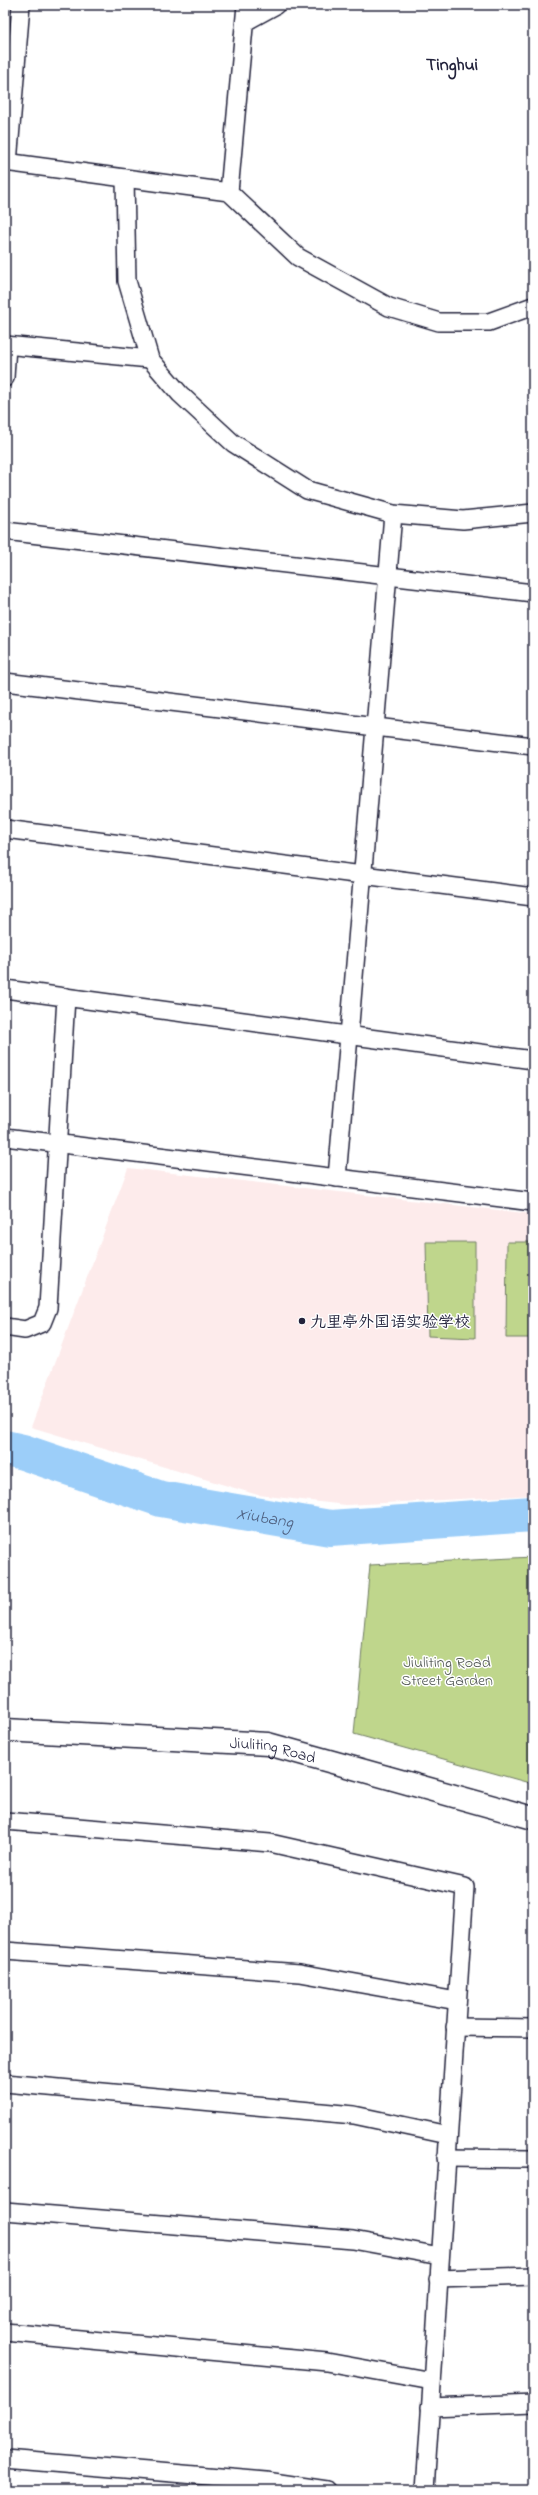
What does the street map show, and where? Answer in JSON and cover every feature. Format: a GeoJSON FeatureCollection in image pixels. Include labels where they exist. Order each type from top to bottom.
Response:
{"type":"FeatureCollection","features":[{"type":"Feature","properties":{"kind":"street","name":"Jiuliting Road"},"geometry":{"type":"LineString","coordinates":[[5,1730],[268,1744],[533,1818]]}},
{"type":"Feature","properties":{"kind":"lane"},"geometry":{"type":"LineString","coordinates":[[21,5],[12,21],[6,162],[229,192],[298,257],[389,308],[439,322],[489,322],[533,306]]}},
{"type":"Feature","properties":{"kind":"lane"},"geometry":{"type":"LineString","coordinates":[[229,192],[246,5]]}},
{"type":"Feature","properties":{"kind":"lane"},"geometry":{"type":"LineString","coordinates":[[245,22],[276,5]]}},
{"type":"Feature","properties":{"kind":"lane"},"geometry":{"type":"LineString","coordinates":[[125,178],[127,281],[150,359],[180,394],[233,444],[307,490],[393,514],[463,520],[533,513]]}},
{"type":"Feature","properties":{"kind":"lane"},"geometry":{"type":"LineString","coordinates":[[5,378],[6,345],[150,359]]}},
{"type":"Feature","properties":{"kind":"lane"},"geometry":{"type":"LineString","coordinates":[[337,1178],[393,514]]}},
{"type":"Feature","properties":{"kind":"lane"},"geometry":{"type":"LineString","coordinates":[[5,531],[533,594]]}},
{"type":"Feature","properties":{"kind":"lane"},"geometry":{"type":"LineString","coordinates":[[5,682],[533,746]]}},
{"type":"Feature","properties":{"kind":"lane"},"geometry":{"type":"LineString","coordinates":[[5,829],[533,897]]}},
{"type":"Feature","properties":{"kind":"lane"},"geometry":{"type":"LineString","coordinates":[[5,989],[533,1060]]}},
{"type":"Feature","properties":{"kind":"lane"},"geometry":{"type":"LineString","coordinates":[[5,1327],[25,1330],[42,1323],[48,1308],[66,997]]}},
{"type":"Feature","properties":{"kind":"lane"},"geometry":{"type":"LineString","coordinates":[[5,1137],[533,1202]]}},
{"type":"Feature","properties":{"kind":"lane"},"geometry":{"type":"LineString","coordinates":[[5,1821],[270,1843],[464,1887],[425,2490]]}},
{"type":"Feature","properties":{"kind":"lane"},"geometry":{"type":"LineString","coordinates":[[5,1951],[300,1974],[457,2001]]}},
{"type":"Feature","properties":{"kind":"lane"},"geometry":{"type":"LineString","coordinates":[[455,2026],[533,2028]]}},
{"type":"Feature","properties":{"kind":"lane"},"geometry":{"type":"LineString","coordinates":[[5,2083],[354,2115],[448,2135]]}},
{"type":"Feature","properties":{"kind":"lane"},"geometry":{"type":"LineString","coordinates":[[446,2158],[533,2159]]}},
{"type":"Feature","properties":{"kind":"lane"},"geometry":{"type":"LineString","coordinates":[[5,2211],[353,2240],[440,2256]]}},
{"type":"Feature","properties":{"kind":"lane"},"geometry":{"type":"LineString","coordinates":[[438,2279],[533,2276]]}},
{"type":"Feature","properties":{"kind":"lane"},"geometry":{"type":"LineString","coordinates":[[5,2332],[327,2362],[432,2381]]}},
{"type":"Feature","properties":{"kind":"lane"},"geometry":{"type":"LineString","coordinates":[[430,2407],[533,2403]]}},
{"type":"Feature","properties":{"kind":"lane"},"geometry":{"type":"LineString","coordinates":[[5,2459],[266,2481],[327,2490]]}},
{"type":"Feature","properties":{"kind":"shaded area","name":"九里亭外国语实验学校"},"geometry":{"type":"Polygon","coordinates":[[[128,1168],[533,1214],[533,1495],[346,1505],[258,1495],[31,1427],[128,1168]]]}},
{"type":"Feature","properties":{"kind":"green space"},"geometry":{"type":"Polygon","coordinates":[[[426,1242],[475,1242],[475,1338],[428,1336],[426,1242]]]}},
{"type":"Feature","properties":{"kind":"green space"},"geometry":{"type":"Polygon","coordinates":[[[507,1242],[533,1242],[533,1338],[506,1338],[507,1242]]]}},
{"type":"Feature","properties":{"kind":"green space","name":"Jiuliting Road Street Garden"},"geometry":{"type":"Polygon","coordinates":[[[533,1557],[533,1784],[354,1734],[370,1565],[533,1557]]]}},
{"type":"Feature","properties":{"kind":"waterway","name":"Xiubang"},"geometry":{"type":"LineString","coordinates":[[5,1448],[23,1452],[161,1499],[330,1528],[533,1514]]}},
{"type":"Feature","properties":{"kind":"place","name":"九里亭外国语实验学校"},"geometry":{"type":"Point","coordinates":[302,1321]}},
{"type":"Feature","properties":{"kind":"district","name":"Tinghui"},"geometry":{"type":"Point","coordinates":[452,64]}}]}
